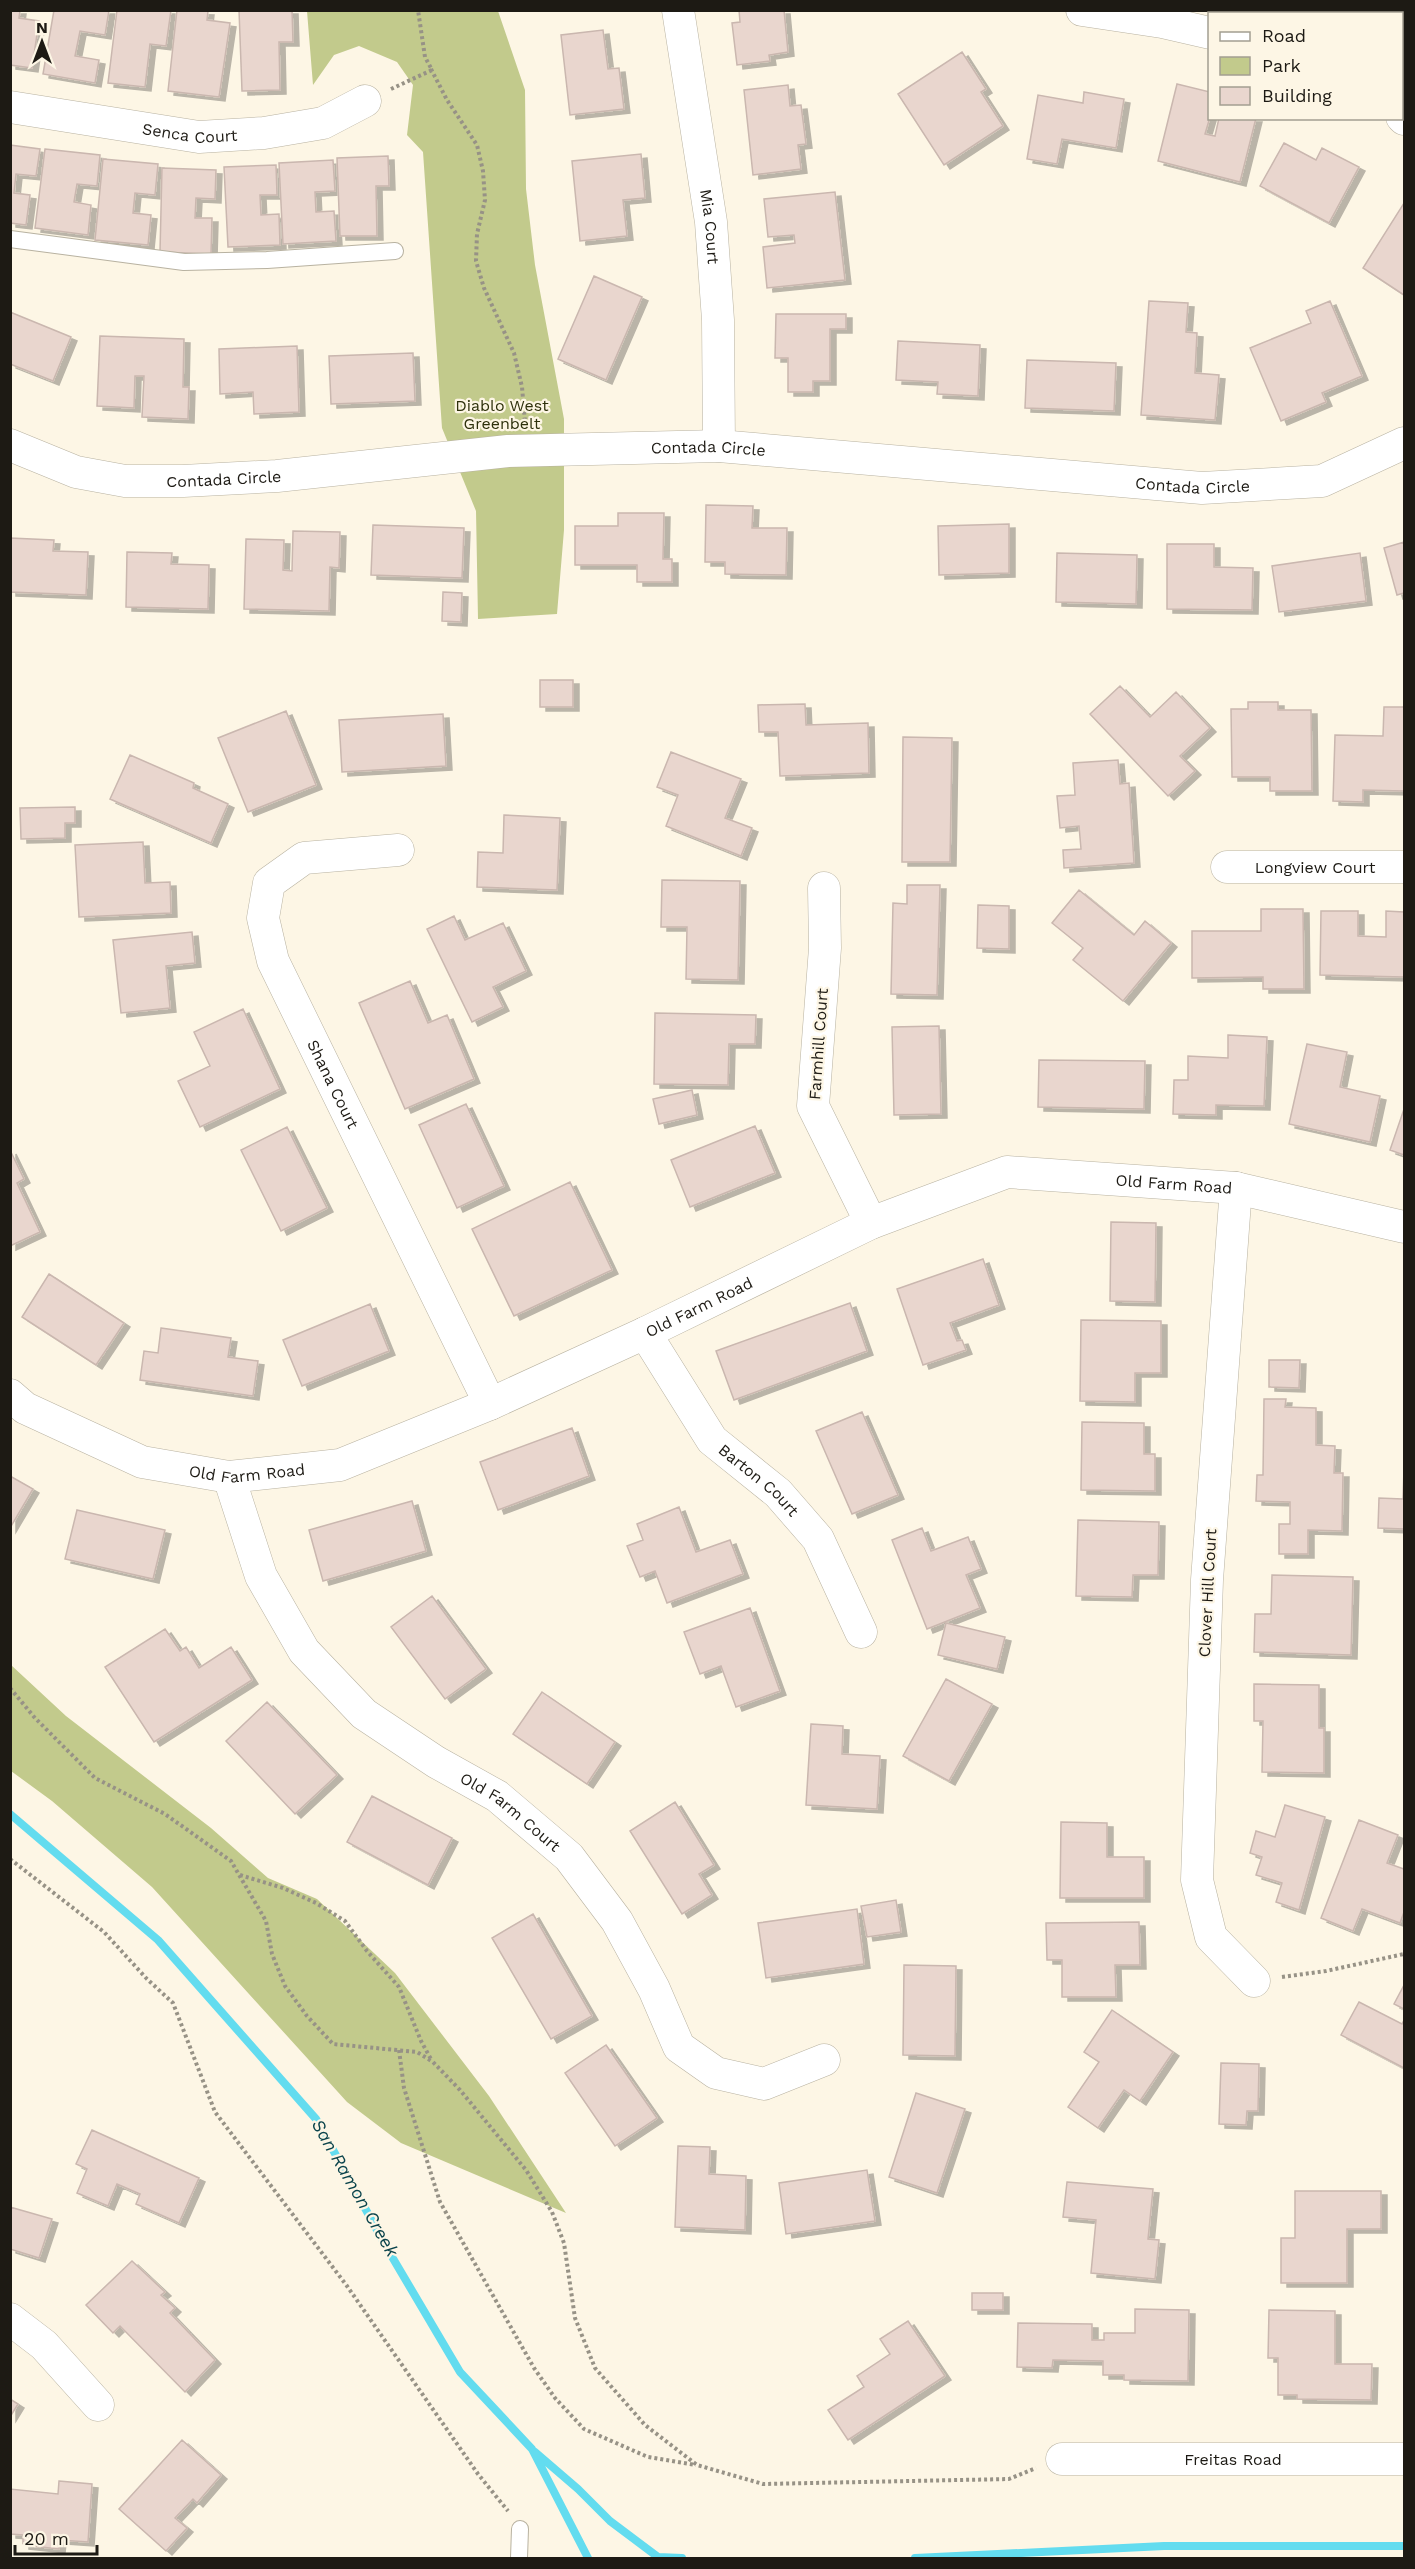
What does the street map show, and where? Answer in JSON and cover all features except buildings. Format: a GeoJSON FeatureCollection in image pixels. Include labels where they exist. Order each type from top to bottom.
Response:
{"type":"FeatureCollection","features":[{"type":"Feature","properties":{"kind":"street","name":"Mia Court"},"geometry":{"type":"LineString","coordinates":[[678,10],[711,222],[718,320],[719,446]]}},
{"type":"Feature","properties":{"kind":"street"},"geometry":{"type":"LineString","coordinates":[[1082,10],[1162,22],[1208,33]]}},
{"type":"Feature","properties":{"kind":"street","name":"Senca Court"},"geometry":{"type":"LineString","coordinates":[[10,107],[199,137],[264,133],[322,123],[365,101]]}},
{"type":"Feature","properties":{"kind":"street","name":"Contada Circle"},"geometry":{"type":"LineString","coordinates":[[10,445],[76,472],[124,482],[183,482],[277,476],[508,451],[719,446],[1202,488],[1322,482],[1404,443]]}},
{"type":"Feature","properties":{"kind":"street","name":"Shana Court"},"geometry":{"type":"LineString","coordinates":[[398,850],[304,858],[269,883],[263,918],[273,961],[490,1404]]}},
{"type":"Feature","properties":{"kind":"street","name":"Longview Court"},"geometry":{"type":"LineString","coordinates":[[1227,867],[1404,867]]}},
{"type":"Feature","properties":{"kind":"street","name":"Farmhill Court"},"geometry":{"type":"LineString","coordinates":[[824,888],[825,948],[813,1106],[871,1223]]}},
{"type":"Feature","properties":{"kind":"street","name":"Old Farm Road"},"geometry":{"type":"LineString","coordinates":[[10,1395],[25,1408],[142,1462],[229,1477],[340,1465],[490,1404],[645,1333],[871,1223],[1007,1172],[1236,1188],[1404,1227]]}},
{"type":"Feature","properties":{"kind":"street","name":"Clover Hill Court"},"geometry":{"type":"LineString","coordinates":[[1236,1188],[1207,1580],[1197,1880],[1211,1937],[1254,1981]]}},
{"type":"Feature","properties":{"kind":"street","name":"Barton Court"},"geometry":{"type":"LineString","coordinates":[[645,1333],[712,1440],[778,1493],[818,1539],[861,1632]]}},
{"type":"Feature","properties":{"kind":"street","name":"Old Farm Court"},"geometry":{"type":"LineString","coordinates":[[229,1477],[261,1576],[304,1651],[364,1714],[436,1762],[497,1796],[569,1857],[617,1921],[654,1989],[679,2048],[716,2073],[764,2084],[824,2060]]}},
{"type":"Feature","properties":{"kind":"street"},"geometry":{"type":"LineString","coordinates":[[10,2319],[44,2345],[98,2405]]}},
{"type":"Feature","properties":{"kind":"street","name":"Freitas Road"},"geometry":{"type":"LineString","coordinates":[[1062,2458],[1404,2459]]}},
{"type":"Feature","properties":{"kind":"lane"},"geometry":{"type":"LineString","coordinates":[[10,239],[184,262],[267,260],[395,251]]}},
{"type":"Feature","properties":{"kind":"lane"},"geometry":{"type":"LineString","coordinates":[[519,2529],[519,2559]]}},
{"type":"Feature","properties":{"kind":"path"},"geometry":{"type":"LineString","coordinates":[[418,10],[425,57],[447,100],[477,145],[483,171],[484,200],[477,234],[476,261],[484,288],[514,353],[522,387],[526,425]]}},
{"type":"Feature","properties":{"kind":"path"},"geometry":{"type":"LineString","coordinates":[[365,101],[431,69]]}},
{"type":"Feature","properties":{"kind":"path"},"geometry":{"type":"LineString","coordinates":[[10,1688],[35,1718],[94,1778],[165,1814],[231,1861],[266,1921],[272,1954],[285,1986],[307,2016],[333,2044],[417,2052],[433,2062],[460,2090],[526,2170],[552,2212],[564,2243],[575,2318],[595,2368],[645,2425],[697,2465]]}},
{"type":"Feature","properties":{"kind":"path"},"geometry":{"type":"LineString","coordinates":[[10,1859],[104,1932],[147,1979],[173,2003],[215,2112],[347,2286],[519,2529]]}},
{"type":"Feature","properties":{"kind":"path"},"geometry":{"type":"LineString","coordinates":[[240,1875],[300,1896],[345,1921],[367,1951],[399,1987],[421,2041],[433,2062]]}},
{"type":"Feature","properties":{"kind":"path"},"geometry":{"type":"LineString","coordinates":[[1254,1981],[1326,1971],[1404,1954]]}},
{"type":"Feature","properties":{"kind":"path"},"geometry":{"type":"LineString","coordinates":[[399,2050],[404,2088],[440,2202],[534,2368],[555,2398],[584,2429],[648,2457],[697,2465],[763,2484],[1009,2479],[1062,2458]]}},
{"type":"Feature","properties":{"kind":"green space","name":"Diablo West Greenbelt"},"geometry":{"type":"Polygon","coordinates":[[[307,11],[498,11],[525,90],[526,189],[535,265],[564,419],[564,530],[557,614],[478,619],[476,511],[442,428],[423,152],[407,135],[413,85],[397,62],[359,46],[334,55],[313,85],[307,11]]]}},
{"type":"Feature","properties":{"kind":"green space"},"geometry":{"type":"Polygon","coordinates":[[[11,1665],[66,1716],[211,1828],[268,1878],[317,1899],[395,1973],[489,2096],[566,2213],[401,2143],[347,2102],[152,1887],[52,1801],[11,1771],[11,1665]]]}},
{"type":"Feature","properties":{"kind":"waterway","name":"San Ramon Creek"},"geometry":{"type":"LineString","coordinates":[[10,1814],[158,1940],[316,2119],[388,2250],[460,2372],[532,2449],[588,2558]]}},
{"type":"Feature","properties":{"kind":"waterway"},"geometry":{"type":"LineString","coordinates":[[535,2452],[578,2489],[610,2521],[658,2557],[682,2558]]}},
{"type":"Feature","properties":{"kind":"waterway"},"geometry":{"type":"LineString","coordinates":[[915,2558],[1164,2546],[1404,2546]]}}]}
